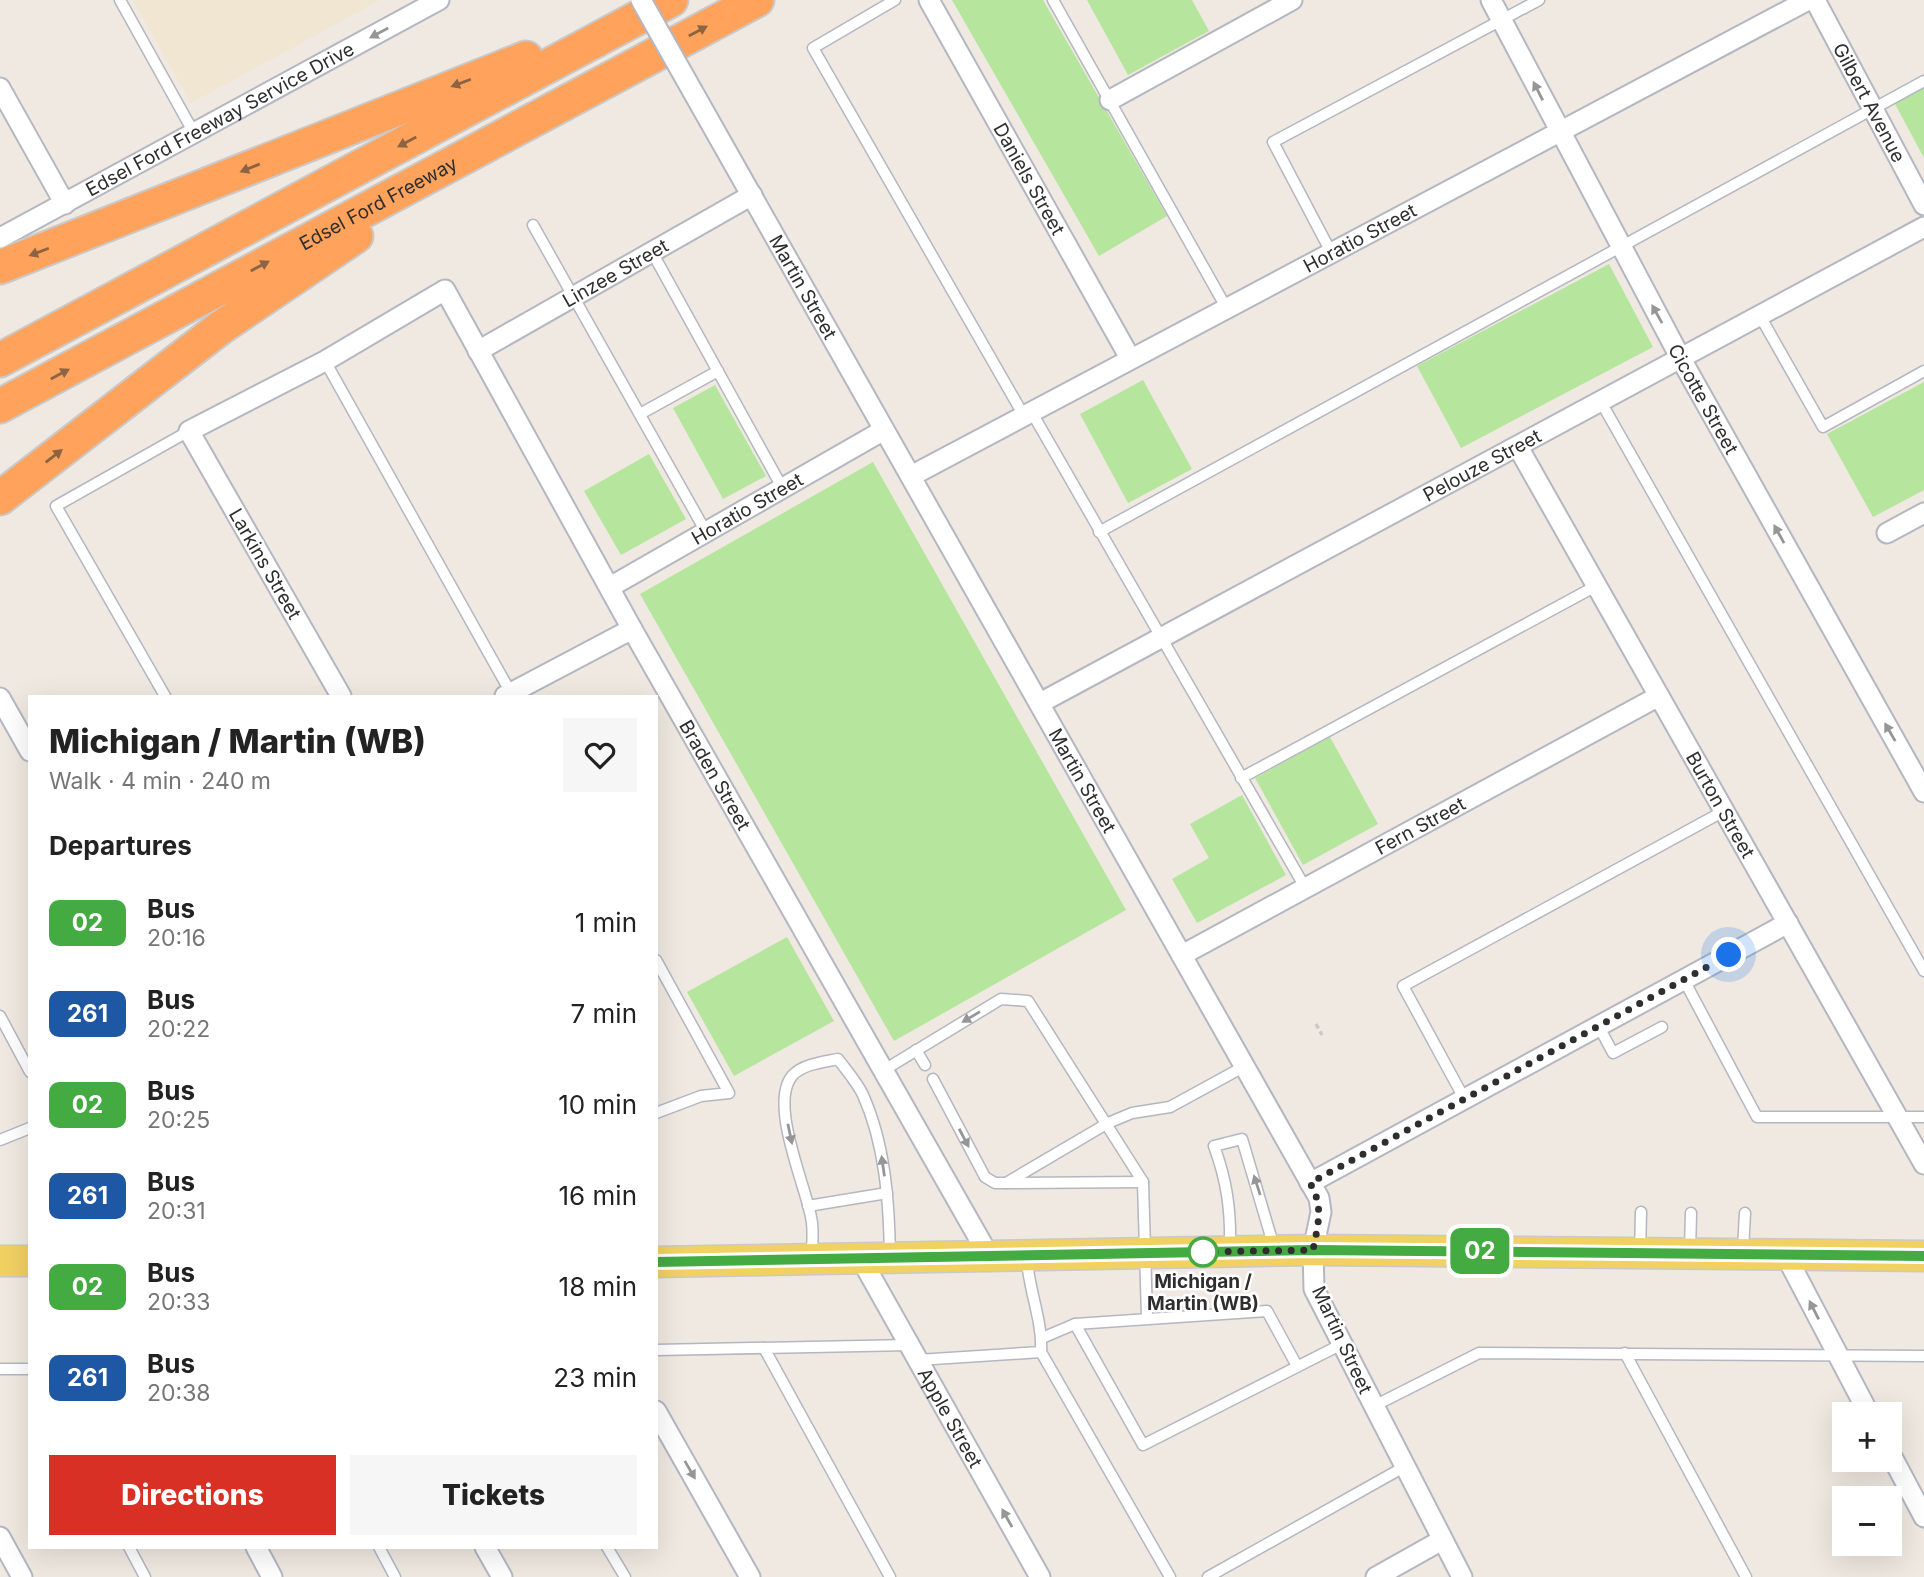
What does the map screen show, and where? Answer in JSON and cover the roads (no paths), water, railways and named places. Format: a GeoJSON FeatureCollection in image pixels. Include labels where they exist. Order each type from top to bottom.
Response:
{"type":"FeatureCollection","features":[{"type":"Feature","properties":{"kind":"highway","name":"Edsel Ford Freeway"},"geometry":{"type":"LineString","coordinates":[[0,360],[671,0]]}},
{"type":"Feature","properties":{"kind":"highway","name":"Edsel Ford Freeway"},"geometry":{"type":"LineString","coordinates":[[0,406],[757,0]]}},
{"type":"Feature","properties":{"kind":"highway"},"geometry":{"type":"LineString","coordinates":[[0,267],[502,67],[575,39],[618,28]]}},
{"type":"Feature","properties":{"kind":"highway"},"geometry":{"type":"LineString","coordinates":[[0,498],[220,328],[424,194],[527,139],[606,80]]}},
{"type":"Feature","properties":{"kind":"main road"},"geometry":{"type":"LineString","coordinates":[[659,1258],[812,1260],[1313,1250],[1924,1256]]}},
{"type":"Feature","properties":{"kind":"main road"},"geometry":{"type":"LineString","coordinates":[[0,1261],[28,1261]]}},
{"type":"Feature","properties":{"kind":"street","name":"Edsel Ford Freeway Service Drive"},"geometry":{"type":"LineString","coordinates":[[0,238],[439,0]]}},
{"type":"Feature","properties":{"kind":"street","name":"Martin Street"},"geometry":{"type":"LineString","coordinates":[[641,0],[1319,1198],[1321,1212],[1313,1250],[1314,1289],[1340,1345],[1462,1577]]}},
{"type":"Feature","properties":{"kind":"street","name":"Daniels Street"},"geometry":{"type":"LineString","coordinates":[[929,0],[1130,358]]}},
{"type":"Feature","properties":{"kind":"street"},"geometry":{"type":"LineString","coordinates":[[1110,100],[1292,0]]}},
{"type":"Feature","properties":{"kind":"street","name":"Cicotte Street"},"geometry":{"type":"LineString","coordinates":[[1491,0],[1619,246],[1924,792]]}},
{"type":"Feature","properties":{"kind":"street","name":"Horatio Street"},"geometry":{"type":"LineString","coordinates":[[911,476],[1808,0]]}},
{"type":"Feature","properties":{"kind":"street","name":"Gilbert Avenue"},"geometry":{"type":"LineString","coordinates":[[1815,0],[1924,205]]}},
{"type":"Feature","properties":{"kind":"street"},"geometry":{"type":"LineString","coordinates":[[0,88],[65,204]]}},
{"type":"Feature","properties":{"kind":"street","name":"Linzee Street"},"geometry":{"type":"LineString","coordinates":[[478,351],[752,195]]}},
{"type":"Feature","properties":{"kind":"street","name":"Pelouze Street"},"geometry":{"type":"LineString","coordinates":[[1040,703],[1924,228]]}},
{"type":"Feature","properties":{"kind":"street","name":"Braden Street"},"geometry":{"type":"LineString","coordinates":[[325,361],[445,290],[632,629],[989,1256]]}},
{"type":"Feature","properties":{"kind":"street"},"geometry":{"type":"LineString","coordinates":[[189,431],[325,361]]}},
{"type":"Feature","properties":{"kind":"street","name":"Horatio Street"},"geometry":{"type":"LineString","coordinates":[[610,587],[884,430]]}},
{"type":"Feature","properties":{"kind":"street","name":"Larkins Street"},"geometry":{"type":"LineString","coordinates":[[189,431],[340,695]]}},
{"type":"Feature","properties":{"kind":"street","name":"Burton Street"},"geometry":{"type":"LineString","coordinates":[[1518,447],[1924,1164]]}},
{"type":"Feature","properties":{"kind":"street"},"geometry":{"type":"LineString","coordinates":[[1887,533],[1924,513]]}},
{"type":"Feature","properties":{"kind":"street"},"geometry":{"type":"LineString","coordinates":[[510,695],[632,629]]}},
{"type":"Feature","properties":{"kind":"street","name":"Fern Street"},"geometry":{"type":"LineString","coordinates":[[1182,955],[1659,696]]}},
{"type":"Feature","properties":{"kind":"street"},"geometry":{"type":"LineString","coordinates":[[0,698],[28,747]]}},
{"type":"Feature","properties":{"kind":"street"},"geometry":{"type":"LineString","coordinates":[[1310,1183],[1788,923]]}},
{"type":"Feature","properties":{"kind":"street"},"geometry":{"type":"LineString","coordinates":[[1785,1254],[1863,1402]]}},
{"type":"Feature","properties":{"kind":"street","name":"Apple Street"},"geometry":{"type":"LineString","coordinates":[[861,1259],[1040,1577]]}},
{"type":"Feature","properties":{"kind":"street"},"geometry":{"type":"LineString","coordinates":[[658,1415],[750,1577]]}},
{"type":"Feature","properties":{"kind":"street"},"geometry":{"type":"LineString","coordinates":[[1900,1472],[1924,1517]]}},
{"type":"Feature","properties":{"kind":"street"},"geometry":{"type":"LineString","coordinates":[[0,1537],[22,1577]]}},
{"type":"Feature","properties":{"kind":"street"},"geometry":{"type":"LineString","coordinates":[[1376,1577],[1442,1540]]}},
{"type":"Feature","properties":{"kind":"street"},"geometry":{"type":"LineString","coordinates":[[257,1549],[272,1577]]}},
{"type":"Feature","properties":{"kind":"street"},"geometry":{"type":"LineString","coordinates":[[486,1549],[502,1577]]}},
{"type":"Feature","properties":{"kind":"lane"},"geometry":{"type":"LineString","coordinates":[[120,0],[194,133]]}},
{"type":"Feature","properties":{"kind":"lane"},"geometry":{"type":"LineString","coordinates":[[895,0],[813,48],[1306,889]]}},
{"type":"Feature","properties":{"kind":"lane"},"geometry":{"type":"LineString","coordinates":[[1053,0],[1228,309]]}},
{"type":"Feature","properties":{"kind":"lane"},"geometry":{"type":"LineString","coordinates":[[1332,254],[1273,142],[1539,0]]}},
{"type":"Feature","properties":{"kind":"lane"},"geometry":{"type":"LineString","coordinates":[[1099,532],[1924,80]]}},
{"type":"Feature","properties":{"kind":"lane"},"geometry":{"type":"LineString","coordinates":[[533,225],[706,532]]}},
{"type":"Feature","properties":{"kind":"lane"},"geometry":{"type":"LineString","coordinates":[[652,252],[783,489]]}},
{"type":"Feature","properties":{"kind":"lane"},"geometry":{"type":"LineString","coordinates":[[1760,316],[1823,428],[1924,371]]}},
{"type":"Feature","properties":{"kind":"lane"},"geometry":{"type":"LineString","coordinates":[[325,361],[510,695]]}},
{"type":"Feature","properties":{"kind":"lane"},"geometry":{"type":"LineString","coordinates":[[640,414],[718,371]]}},
{"type":"Feature","properties":{"kind":"lane"},"geometry":{"type":"LineString","coordinates":[[1601,402],[1924,971]]}},
{"type":"Feature","properties":{"kind":"lane"},"geometry":{"type":"LineString","coordinates":[[164,695],[56,506],[189,431]]}},
{"type":"Feature","properties":{"kind":"lane"},"geometry":{"type":"LineString","coordinates":[[1241,778],[1596,586]]}},
{"type":"Feature","properties":{"kind":"lane"},"geometry":{"type":"LineString","coordinates":[[1465,1100],[1403,986],[1724,811]]}},
{"type":"Feature","properties":{"kind":"lane"},"geometry":{"type":"LineString","coordinates":[[658,964],[729,1093],[701,1096],[658,1112]]}},
{"type":"Feature","properties":{"kind":"lane"},"geometry":{"type":"LineString","coordinates":[[1684,980],[1757,1117],[1924,1117]]}},
{"type":"Feature","properties":{"kind":"lane"},"geometry":{"type":"LineString","coordinates":[[884,1070],[1001,999],[1028,1001],[1143,1182],[1147,1317]]}},
{"type":"Feature","properties":{"kind":"lane"},"geometry":{"type":"LineString","coordinates":[[0,1016],[28,1068]]}},
{"type":"Feature","properties":{"kind":"lane"},"geometry":{"type":"LineString","coordinates":[[1599,1027],[1613,1053],[1662,1027]]}},
{"type":"Feature","properties":{"kind":"lane"},"geometry":{"type":"LineString","coordinates":[[916,1051],[925,1065]]}},
{"type":"Feature","properties":{"kind":"lane"},"geometry":{"type":"LineString","coordinates":[[812,1260],[812,1217],[783,1100],[792,1076],[808,1066],[838,1059],[862,1094],[882,1156],[887,1193],[890,1259]]}},
{"type":"Feature","properties":{"kind":"lane"},"geometry":{"type":"LineString","coordinates":[[1006,1183],[1108,1123],[1132,1113],[1170,1107],[1245,1066]]}},
{"type":"Feature","properties":{"kind":"lane"},"geometry":{"type":"LineString","coordinates":[[933,1079],[985,1177],[995,1183],[1143,1182]]}},
{"type":"Feature","properties":{"kind":"lane"},"geometry":{"type":"LineString","coordinates":[[0,1140],[28,1129]]}},
{"type":"Feature","properties":{"kind":"lane"},"geometry":{"type":"LineString","coordinates":[[1230,1252],[1231,1214],[1225,1178],[1214,1146],[1242,1139],[1275,1251]]}},
{"type":"Feature","properties":{"kind":"lane"},"geometry":{"type":"LineString","coordinates":[[808,1206],[887,1193]]}},
{"type":"Feature","properties":{"kind":"lane"},"geometry":{"type":"LineString","coordinates":[[1640,1252],[1641,1213]]}},
{"type":"Feature","properties":{"kind":"lane"},"geometry":{"type":"LineString","coordinates":[[1689,1253],[1691,1213]]}},
{"type":"Feature","properties":{"kind":"lane"},"geometry":{"type":"LineString","coordinates":[[1743,1254],[1745,1213]]}},
{"type":"Feature","properties":{"kind":"lane"},"geometry":{"type":"LineString","coordinates":[[1026,1255],[1029,1289],[1042,1338],[1041,1352],[1170,1577]]}},
{"type":"Feature","properties":{"kind":"lane"},"geometry":{"type":"LineString","coordinates":[[1042,1338],[1075,1324],[1147,1317],[1267,1311],[1297,1366]]}},
{"type":"Feature","properties":{"kind":"lane"},"geometry":{"type":"LineString","coordinates":[[1075,1324],[1143,1445],[1340,1345]]}},
{"type":"Feature","properties":{"kind":"lane"},"geometry":{"type":"LineString","coordinates":[[658,1350],[764,1348],[1041,1352]]}},
{"type":"Feature","properties":{"kind":"lane"},"geometry":{"type":"LineString","coordinates":[[764,1348],[890,1577]]}},
{"type":"Feature","properties":{"kind":"lane"},"geometry":{"type":"LineString","coordinates":[[1373,1407],[1479,1353],[1924,1356]]}},
{"type":"Feature","properties":{"kind":"lane"},"geometry":{"type":"LineString","coordinates":[[1625,1353],[1746,1577]]}},
{"type":"Feature","properties":{"kind":"lane"},"geometry":{"type":"LineString","coordinates":[[0,1368],[28,1369]]}},
{"type":"Feature","properties":{"kind":"lane"},"geometry":{"type":"LineString","coordinates":[[1208,1577],[1404,1467]]}},
{"type":"Feature","properties":{"kind":"lane"},"geometry":{"type":"LineString","coordinates":[[130,1549],[145,1577]]}},
{"type":"Feature","properties":{"kind":"lane"},"geometry":{"type":"LineString","coordinates":[[380,1549],[395,1577]]}},
{"type":"Feature","properties":{"kind":"lane"},"geometry":{"type":"LineString","coordinates":[[608,1549],[625,1577]]}},
{"type":"Feature","properties":{"kind":"place","name":"Michigan / Martin (WB)"},"geometry":{"type":"Point","coordinates":[1203,1252]}}]}
